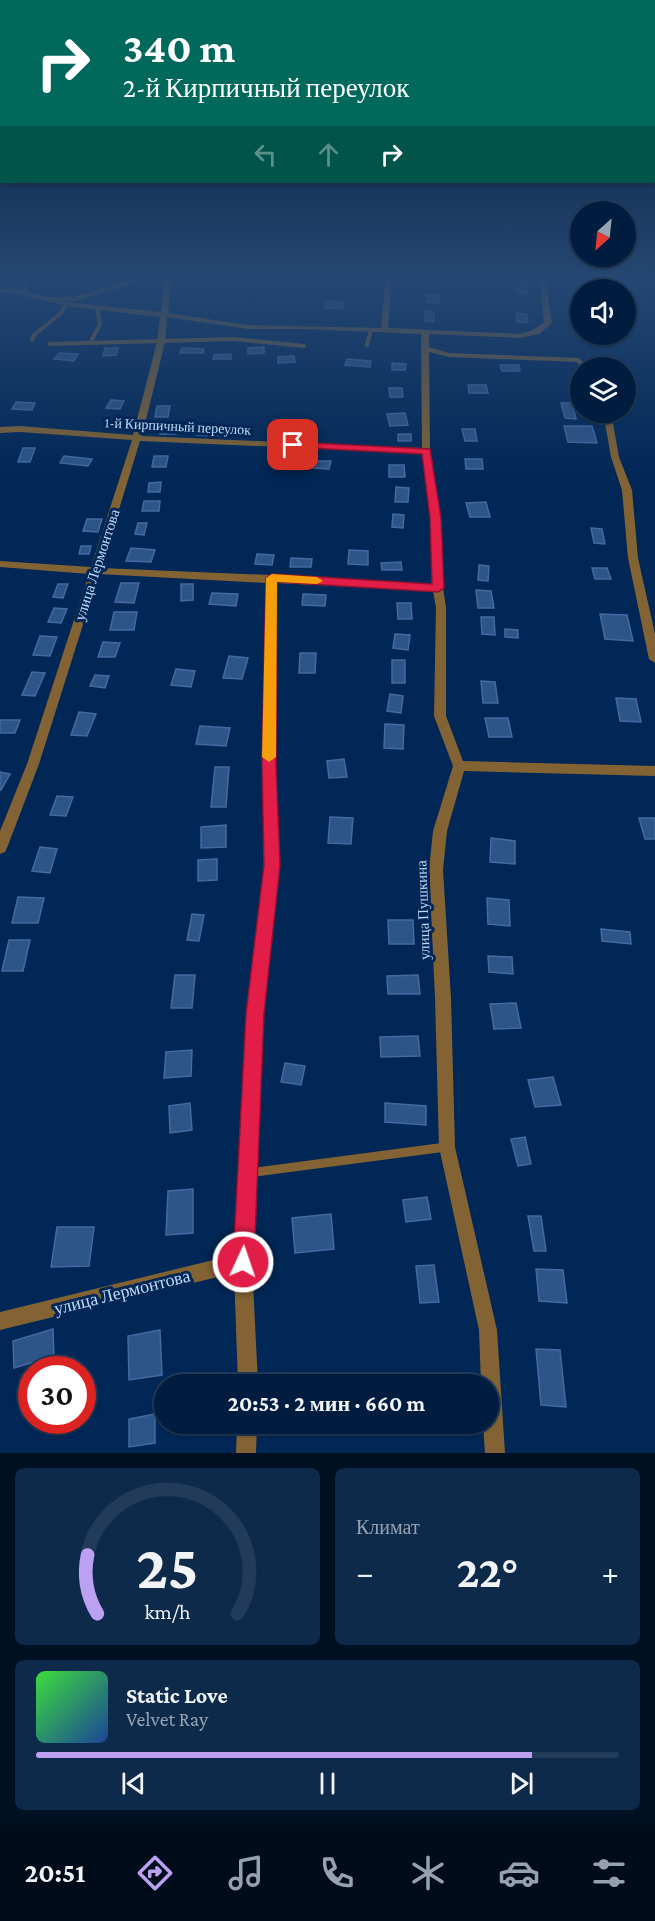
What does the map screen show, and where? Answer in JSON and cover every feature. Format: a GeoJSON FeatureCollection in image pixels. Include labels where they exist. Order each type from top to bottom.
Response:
{"type":"FeatureCollection","features":[{"type":"Feature","properties":{"kind":"street","name":"улица Лермонтова"},"geometry":{"type":"LineString","coordinates":[[0,848],[33,764],[95,572],[137,438],[161,344]]}},
{"type":"Feature","properties":{"kind":"street"},"geometry":{"type":"LineString","coordinates":[[426,344],[426,451],[436,518],[438,588],[441,607],[440,716],[459,766],[655,771]]}},
{"type":"Feature","properties":{"kind":"street"},"geometry":{"type":"LineString","coordinates":[[427,350],[449,355],[570,360]]}},
{"type":"Feature","properties":{"kind":"street"},"geometry":{"type":"LineString","coordinates":[[609,423],[615,457],[627,490],[633,558],[655,659]]}},
{"type":"Feature","properties":{"kind":"street","name":"1-й Кирпичный переулок"},"geometry":{"type":"LineString","coordinates":[[0,430],[20,429],[137,438],[426,451]]}},
{"type":"Feature","properties":{"kind":"street"},"geometry":{"type":"LineString","coordinates":[[0,564],[95,572],[272,578],[438,588]]}},
{"type":"Feature","properties":{"kind":"street"},"geometry":{"type":"LineString","coordinates":[[248,1374],[243,1262],[255,1014],[272,865],[269,765],[272,578]]}},
{"type":"Feature","properties":{"kind":"street","name":"улица Пушкина"},"geometry":{"type":"LineString","coordinates":[[459,766],[440,831],[436,870],[444,998],[447,1147],[488,1330],[495,1453]]}},
{"type":"Feature","properties":{"kind":"street","name":"улица Лермонтова"},"geometry":{"type":"LineString","coordinates":[[0,1321],[243,1262]]}},
{"type":"Feature","properties":{"kind":"street"},"geometry":{"type":"LineString","coordinates":[[246,1453],[247,1434]]}},
{"type":"Feature","properties":{"kind":"lane"},"geometry":{"type":"LineString","coordinates":[[50,344],[61,344]]}},
{"type":"Feature","properties":{"kind":"lane"},"geometry":{"type":"LineString","coordinates":[[282,344],[304,346]]}},
{"type":"Feature","properties":{"kind":"lane"},"geometry":{"type":"LineString","coordinates":[[248,1173],[447,1147]]}},
{"type":"Feature","properties":{"kind":"building"},"geometry":{"type":"Polygon","coordinates":[[[264,347],[264,353],[248,354],[248,348],[264,347]]]}},
{"type":"Feature","properties":{"kind":"building"},"geometry":{"type":"Polygon","coordinates":[[[105,348],[118,348],[116,355],[103,356],[105,348]]]}},
{"type":"Feature","properties":{"kind":"building"},"geometry":{"type":"Polygon","coordinates":[[[182,348],[204,349],[203,353],[180,353],[182,348]]]}},
{"type":"Feature","properties":{"kind":"building"},"geometry":{"type":"Polygon","coordinates":[[[59,353],[78,354],[74,361],[54,359],[59,353]]]}},
{"type":"Feature","properties":{"kind":"building"},"geometry":{"type":"Polygon","coordinates":[[[231,354],[231,359],[213,359],[214,355],[231,354]]]}},
{"type":"Feature","properties":{"kind":"building"},"geometry":{"type":"Polygon","coordinates":[[[294,356],[295,362],[278,363],[278,357],[294,356]]]}},
{"type":"Feature","properties":{"kind":"building"},"geometry":{"type":"Polygon","coordinates":[[[347,359],[371,361],[370,367],[345,365],[347,359]]]}},
{"type":"Feature","properties":{"kind":"building"},"geometry":{"type":"Polygon","coordinates":[[[392,363],[406,364],[405,370],[392,370],[392,363]]]}},
{"type":"Feature","properties":{"kind":"building"},"geometry":{"type":"Polygon","coordinates":[[[500,365],[519,365],[520,371],[502,371],[500,365]]]}},
{"type":"Feature","properties":{"kind":"building"},"geometry":{"type":"Polygon","coordinates":[[[468,385],[486,385],[488,393],[469,393],[468,385]]]}},
{"type":"Feature","properties":{"kind":"building"},"geometry":{"type":"Polygon","coordinates":[[[389,388],[402,388],[403,397],[390,397],[389,388]]]}},
{"type":"Feature","properties":{"kind":"building"},"geometry":{"type":"Polygon","coordinates":[[[111,400],[124,401],[120,409],[106,408],[111,400]]]}},
{"type":"Feature","properties":{"kind":"building"},"geometry":{"type":"Polygon","coordinates":[[[16,402],[35,403],[32,410],[12,409],[16,402]]]}},
{"type":"Feature","properties":{"kind":"building"},"geometry":{"type":"Polygon","coordinates":[[[561,403],[570,403],[570,418],[565,418],[561,403]]]}},
{"type":"Feature","properties":{"kind":"building"},"geometry":{"type":"Polygon","coordinates":[[[157,406],[170,406],[168,417],[155,417],[157,406]]]}},
{"type":"Feature","properties":{"kind":"building"},"geometry":{"type":"Polygon","coordinates":[[[405,413],[408,425],[390,426],[387,414],[405,413]]]}},
{"type":"Feature","properties":{"kind":"building"},"geometry":{"type":"Polygon","coordinates":[[[163,426],[178,426],[176,434],[160,434],[163,426]]]}},
{"type":"Feature","properties":{"kind":"building"},"geometry":{"type":"Polygon","coordinates":[[[201,426],[221,427],[217,436],[197,435],[201,426]]]}},
{"type":"Feature","properties":{"kind":"building"},"geometry":{"type":"Polygon","coordinates":[[[564,426],[592,426],[597,443],[568,442],[564,426]]]}},
{"type":"Feature","properties":{"kind":"building"},"geometry":{"type":"Polygon","coordinates":[[[462,429],[475,429],[477,441],[465,441],[462,429]]]}},
{"type":"Feature","properties":{"kind":"building"},"geometry":{"type":"Polygon","coordinates":[[[398,434],[411,434],[411,441],[398,441],[398,434]]]}},
{"type":"Feature","properties":{"kind":"building"},"geometry":{"type":"Polygon","coordinates":[[[23,448],[35,448],[30,462],[18,462],[23,448]]]}},
{"type":"Feature","properties":{"kind":"building"},"geometry":{"type":"Polygon","coordinates":[[[64,456],[92,459],[88,466],[60,463],[64,456]]]}},
{"type":"Feature","properties":{"kind":"building"},"geometry":{"type":"Polygon","coordinates":[[[154,456],[168,456],[166,467],[152,467],[154,456]]]}},
{"type":"Feature","properties":{"kind":"building"},"geometry":{"type":"Polygon","coordinates":[[[465,459],[482,459],[483,469],[466,469],[465,459]]]}},
{"type":"Feature","properties":{"kind":"building"},"geometry":{"type":"Polygon","coordinates":[[[274,461],[290,462],[289,468],[273,467],[274,461]]]}},
{"type":"Feature","properties":{"kind":"building"},"geometry":{"type":"Polygon","coordinates":[[[314,461],[331,461],[329,469],[313,468],[314,461]]]}},
{"type":"Feature","properties":{"kind":"building"},"geometry":{"type":"Polygon","coordinates":[[[389,465],[404,465],[405,477],[389,477],[389,465]]]}},
{"type":"Feature","properties":{"kind":"building"},"geometry":{"type":"Polygon","coordinates":[[[161,482],[160,492],[148,492],[149,483],[161,482]]]}},
{"type":"Feature","properties":{"kind":"building"},"geometry":{"type":"Polygon","coordinates":[[[396,487],[409,488],[408,502],[395,502],[396,487]]]}},
{"type":"Feature","properties":{"kind":"building"},"geometry":{"type":"Polygon","coordinates":[[[144,501],[160,501],[159,511],[142,511],[144,501]]]}},
{"type":"Feature","properties":{"kind":"building"},"geometry":{"type":"Polygon","coordinates":[[[486,502],[490,517],[470,517],[466,503],[486,502]]]}},
{"type":"Feature","properties":{"kind":"building"},"geometry":{"type":"Polygon","coordinates":[[[393,514],[404,515],[403,528],[392,527],[393,514]]]}},
{"type":"Feature","properties":{"kind":"building"},"geometry":{"type":"Polygon","coordinates":[[[87,519],[102,519],[98,532],[83,531],[87,519]]]}},
{"type":"Feature","properties":{"kind":"building"},"geometry":{"type":"Polygon","coordinates":[[[138,523],[147,523],[144,535],[135,534],[138,523]]]}},
{"type":"Feature","properties":{"kind":"building"},"geometry":{"type":"Polygon","coordinates":[[[591,528],[602,529],[605,544],[594,543],[591,528]]]}},
{"type":"Feature","properties":{"kind":"building"},"geometry":{"type":"Polygon","coordinates":[[[81,546],[91,546],[89,554],[79,554],[81,546]]]}},
{"type":"Feature","properties":{"kind":"building"},"geometry":{"type":"Polygon","coordinates":[[[131,548],[155,550],[151,562],[126,561],[131,548]]]}},
{"type":"Feature","properties":{"kind":"building"},"geometry":{"type":"Polygon","coordinates":[[[349,550],[368,551],[368,565],[348,564],[349,550]]]}},
{"type":"Feature","properties":{"kind":"building"},"geometry":{"type":"Polygon","coordinates":[[[257,554],[274,555],[272,565],[255,564],[257,554]]]}},
{"type":"Feature","properties":{"kind":"building"},"geometry":{"type":"Polygon","coordinates":[[[291,558],[312,559],[311,567],[290,567],[291,558]]]}},
{"type":"Feature","properties":{"kind":"building"},"geometry":{"type":"Polygon","coordinates":[[[401,562],[402,570],[382,570],[381,563],[401,562]]]}},
{"type":"Feature","properties":{"kind":"building"},"geometry":{"type":"Polygon","coordinates":[[[479,565],[489,566],[488,581],[478,580],[479,565]]]}},
{"type":"Feature","properties":{"kind":"building"},"geometry":{"type":"Polygon","coordinates":[[[592,568],[607,568],[611,579],[595,579],[592,568]]]}},
{"type":"Feature","properties":{"kind":"building"},"geometry":{"type":"Polygon","coordinates":[[[121,583],[139,583],[134,603],[115,602],[121,583]]]}},
{"type":"Feature","properties":{"kind":"building"},"geometry":{"type":"Polygon","coordinates":[[[58,584],[68,584],[63,598],[53,597],[58,584]]]}},
{"type":"Feature","properties":{"kind":"building"},"geometry":{"type":"Polygon","coordinates":[[[181,584],[193,584],[193,600],[181,601],[181,584]]]}},
{"type":"Feature","properties":{"kind":"building"},"geometry":{"type":"Polygon","coordinates":[[[476,590],[491,591],[494,608],[478,608],[476,590]]]}},
{"type":"Feature","properties":{"kind":"building"},"geometry":{"type":"Polygon","coordinates":[[[212,593],[238,594],[236,606],[209,604],[212,593]]]}},
{"type":"Feature","properties":{"kind":"building"},"geometry":{"type":"Polygon","coordinates":[[[303,594],[326,595],[325,606],[302,605],[303,594]]]}},
{"type":"Feature","properties":{"kind":"building"},"geometry":{"type":"Polygon","coordinates":[[[397,603],[411,603],[412,619],[398,619],[397,603]]]}},
{"type":"Feature","properties":{"kind":"building"},"geometry":{"type":"Polygon","coordinates":[[[54,608],[67,609],[61,623],[48,622],[54,608]]]}},
{"type":"Feature","properties":{"kind":"building"},"geometry":{"type":"Polygon","coordinates":[[[114,612],[137,612],[134,630],[110,630],[114,612]]]}},
{"type":"Feature","properties":{"kind":"building"},"geometry":{"type":"Polygon","coordinates":[[[600,614],[627,615],[633,641],[605,639],[600,614]]]}},
{"type":"Feature","properties":{"kind":"building"},"geometry":{"type":"Polygon","coordinates":[[[481,617],[494,617],[495,635],[482,634],[481,617]]]}},
{"type":"Feature","properties":{"kind":"building"},"geometry":{"type":"Polygon","coordinates":[[[505,629],[518,630],[518,638],[505,637],[505,629]]]}},
{"type":"Feature","properties":{"kind":"building"},"geometry":{"type":"Polygon","coordinates":[[[395,634],[410,635],[408,650],[393,648],[395,634]]]}},
{"type":"Feature","properties":{"kind":"building"},"geometry":{"type":"Polygon","coordinates":[[[40,636],[57,637],[50,656],[33,655],[40,636]]]}},
{"type":"Feature","properties":{"kind":"building"},"geometry":{"type":"Polygon","coordinates":[[[103,642],[120,643],[115,657],[98,657],[103,642]]]}},
{"type":"Feature","properties":{"kind":"building"},"geometry":{"type":"Polygon","coordinates":[[[300,653],[316,653],[315,673],[299,673],[300,653]]]}},
{"type":"Feature","properties":{"kind":"building"},"geometry":{"type":"Polygon","coordinates":[[[229,656],[248,658],[242,679],[223,678],[229,656]]]}},
{"type":"Feature","properties":{"kind":"building"},"geometry":{"type":"Polygon","coordinates":[[[392,660],[405,660],[405,683],[392,683],[392,660]]]}},
{"type":"Feature","properties":{"kind":"building"},"geometry":{"type":"Polygon","coordinates":[[[176,669],[195,671],[191,687],[171,685],[176,669]]]}},
{"type":"Feature","properties":{"kind":"building"},"geometry":{"type":"Polygon","coordinates":[[[32,672],[45,673],[35,696],[22,695],[32,672]]]}},
{"type":"Feature","properties":{"kind":"building"},"geometry":{"type":"Polygon","coordinates":[[[95,675],[109,676],[105,688],[90,686],[95,675]]]}},
{"type":"Feature","properties":{"kind":"building"},"geometry":{"type":"Polygon","coordinates":[[[481,681],[495,682],[498,703],[483,703],[481,681]]]}},
{"type":"Feature","properties":{"kind":"building"},"geometry":{"type":"Polygon","coordinates":[[[390,694],[403,696],[401,713],[387,711],[390,694]]]}},
{"type":"Feature","properties":{"kind":"building"},"geometry":{"type":"Polygon","coordinates":[[[616,698],[636,699],[641,722],[620,721],[616,698]]]}},
{"type":"Feature","properties":{"kind":"building"},"geometry":{"type":"Polygon","coordinates":[[[79,712],[96,714],[87,736],[71,735],[79,712]]]}},
{"type":"Feature","properties":{"kind":"building"},"geometry":{"type":"Polygon","coordinates":[[[485,718],[508,718],[512,737],[489,737],[485,718]]]}},
{"type":"Feature","properties":{"kind":"building"},"geometry":{"type":"Polygon","coordinates":[[[0,720],[20,720],[15,733],[0,733],[0,720]]]}},
{"type":"Feature","properties":{"kind":"building"},"geometry":{"type":"Polygon","coordinates":[[[385,724],[404,725],[403,749],[384,748],[385,724]]]}},
{"type":"Feature","properties":{"kind":"building"},"geometry":{"type":"Polygon","coordinates":[[[200,726],[230,728],[226,746],[196,744],[200,726]]]}},
{"type":"Feature","properties":{"kind":"building"},"geometry":{"type":"Polygon","coordinates":[[[344,759],[347,777],[329,778],[327,761],[344,759]]]}},
{"type":"Feature","properties":{"kind":"building"},"geometry":{"type":"Polygon","coordinates":[[[215,767],[229,767],[226,807],[211,807],[215,767]]]}},
{"type":"Feature","properties":{"kind":"building"},"geometry":{"type":"Polygon","coordinates":[[[0,772],[10,774],[1,790],[0,790],[0,772]]]}},
{"type":"Feature","properties":{"kind":"building"},"geometry":{"type":"Polygon","coordinates":[[[57,796],[73,797],[66,816],[50,815],[57,796]]]}},
{"type":"Feature","properties":{"kind":"building"},"geometry":{"type":"Polygon","coordinates":[[[330,817],[353,818],[351,844],[328,843],[330,817]]]}},
{"type":"Feature","properties":{"kind":"building"},"geometry":{"type":"Polygon","coordinates":[[[639,818],[655,818],[655,839],[645,839],[639,818]]]}},
{"type":"Feature","properties":{"kind":"building"},"geometry":{"type":"Polygon","coordinates":[[[226,825],[226,847],[201,848],[201,827],[226,825]]]}},
{"type":"Feature","properties":{"kind":"building"},"geometry":{"type":"Polygon","coordinates":[[[491,838],[515,841],[515,864],[490,862],[491,838]]]}},
{"type":"Feature","properties":{"kind":"building"},"geometry":{"type":"Polygon","coordinates":[[[40,847],[57,849],[50,873],[32,871],[40,847]]]}},
{"type":"Feature","properties":{"kind":"building"},"geometry":{"type":"Polygon","coordinates":[[[217,859],[217,880],[198,881],[198,860],[217,859]]]}},
{"type":"Feature","properties":{"kind":"building"},"geometry":{"type":"Polygon","coordinates":[[[18,897],[44,898],[38,923],[12,923],[18,897]]]}},
{"type":"Feature","properties":{"kind":"building"},"geometry":{"type":"Polygon","coordinates":[[[487,898],[509,900],[510,926],[488,924],[487,898]]]}},
{"type":"Feature","properties":{"kind":"building"},"geometry":{"type":"Polygon","coordinates":[[[192,914],[204,915],[199,941],[187,940],[192,914]]]}},
{"type":"Feature","properties":{"kind":"building"},"geometry":{"type":"Polygon","coordinates":[[[388,920],[413,920],[414,944],[389,944],[388,920]]]}},
{"type":"Feature","properties":{"kind":"building"},"geometry":{"type":"Polygon","coordinates":[[[601,929],[630,932],[631,944],[602,941],[601,929]]]}},
{"type":"Feature","properties":{"kind":"building"},"geometry":{"type":"Polygon","coordinates":[[[9,940],[30,940],[23,971],[2,971],[9,940]]]}},
{"type":"Feature","properties":{"kind":"building"},"geometry":{"type":"Polygon","coordinates":[[[488,956],[512,957],[513,974],[489,972],[488,956]]]}},
{"type":"Feature","properties":{"kind":"building"},"geometry":{"type":"Polygon","coordinates":[[[175,975],[195,975],[192,1008],[171,1008],[175,975]]]}},
{"type":"Feature","properties":{"kind":"building"},"geometry":{"type":"Polygon","coordinates":[[[418,975],[420,994],[388,994],[387,976],[418,975]]]}},
{"type":"Feature","properties":{"kind":"building"},"geometry":{"type":"Polygon","coordinates":[[[516,1003],[521,1028],[494,1029],[490,1004],[516,1003]]]}},
{"type":"Feature","properties":{"kind":"building"},"geometry":{"type":"Polygon","coordinates":[[[418,1036],[420,1056],[381,1057],[380,1037],[418,1036]]]}},
{"type":"Feature","properties":{"kind":"building"},"geometry":{"type":"Polygon","coordinates":[[[192,1050],[191,1076],[164,1078],[166,1052],[192,1050]]]}},
{"type":"Feature","properties":{"kind":"building"},"geometry":{"type":"Polygon","coordinates":[[[285,1063],[305,1066],[301,1085],[281,1082],[285,1063]]]}},
{"type":"Feature","properties":{"kind":"building"},"geometry":{"type":"Polygon","coordinates":[[[553,1077],[561,1105],[535,1107],[528,1080],[553,1077]]]}},
{"type":"Feature","properties":{"kind":"building"},"geometry":{"type":"Polygon","coordinates":[[[190,1103],[192,1130],[170,1133],[169,1106],[190,1103]]]}},
{"type":"Feature","properties":{"kind":"building"},"geometry":{"type":"Polygon","coordinates":[[[385,1103],[426,1106],[426,1125],[385,1122],[385,1103]]]}},
{"type":"Feature","properties":{"kind":"building"},"geometry":{"type":"Polygon","coordinates":[[[525,1137],[531,1164],[518,1166],[511,1139],[525,1137]]]}},
{"type":"Feature","properties":{"kind":"building"},"geometry":{"type":"Polygon","coordinates":[[[193,1189],[193,1233],[166,1235],[168,1191],[193,1189]]]}},
{"type":"Feature","properties":{"kind":"building"},"geometry":{"type":"Polygon","coordinates":[[[427,1197],[431,1219],[406,1222],[403,1200],[427,1197]]]}},
{"type":"Feature","properties":{"kind":"building"},"geometry":{"type":"Polygon","coordinates":[[[331,1214],[334,1249],[295,1253],[292,1218],[331,1214]]]}},
{"type":"Feature","properties":{"kind":"building"},"geometry":{"type":"Polygon","coordinates":[[[528,1216],[541,1216],[546,1251],[534,1251],[528,1216]]]}},
{"type":"Feature","properties":{"kind":"building"},"geometry":{"type":"Polygon","coordinates":[[[57,1227],[94,1227],[89,1266],[51,1267],[57,1227]]]}},
{"type":"Feature","properties":{"kind":"building"},"geometry":{"type":"Polygon","coordinates":[[[434,1265],[439,1302],[420,1303],[416,1266],[434,1265]]]}},
{"type":"Feature","properties":{"kind":"building"},"geometry":{"type":"Polygon","coordinates":[[[536,1269],[563,1270],[567,1303],[539,1301],[536,1269]]]}},
{"type":"Feature","properties":{"kind":"building"},"geometry":{"type":"Polygon","coordinates":[[[53,1329],[54,1356],[18,1356],[18,1367],[14,1368],[13,1341],[53,1329]]]}},
{"type":"Feature","properties":{"kind":"building"},"geometry":{"type":"Polygon","coordinates":[[[160,1330],[162,1374],[129,1380],[128,1336],[160,1330]]]}},
{"type":"Feature","properties":{"kind":"building"},"geometry":{"type":"Polygon","coordinates":[[[536,1349],[560,1350],[566,1407],[541,1405],[536,1349]]]}},
{"type":"Feature","properties":{"kind":"building"},"geometry":{"type":"Polygon","coordinates":[[[154,1414],[155,1443],[129,1447],[129,1419],[154,1414]]]}},
{"type":"Feature","properties":{"kind":"slow traffic"},"geometry":{"type":"LineString","coordinates":[[269,757],[272,578],[317,581]]}},
{"type":"Feature","properties":{"kind":"route"},"geometry":{"type":"LineString","coordinates":[[243,1262],[255,1014],[272,865],[269,765],[272,578],[438,588],[436,518],[426,451],[293,445]]}}]}
